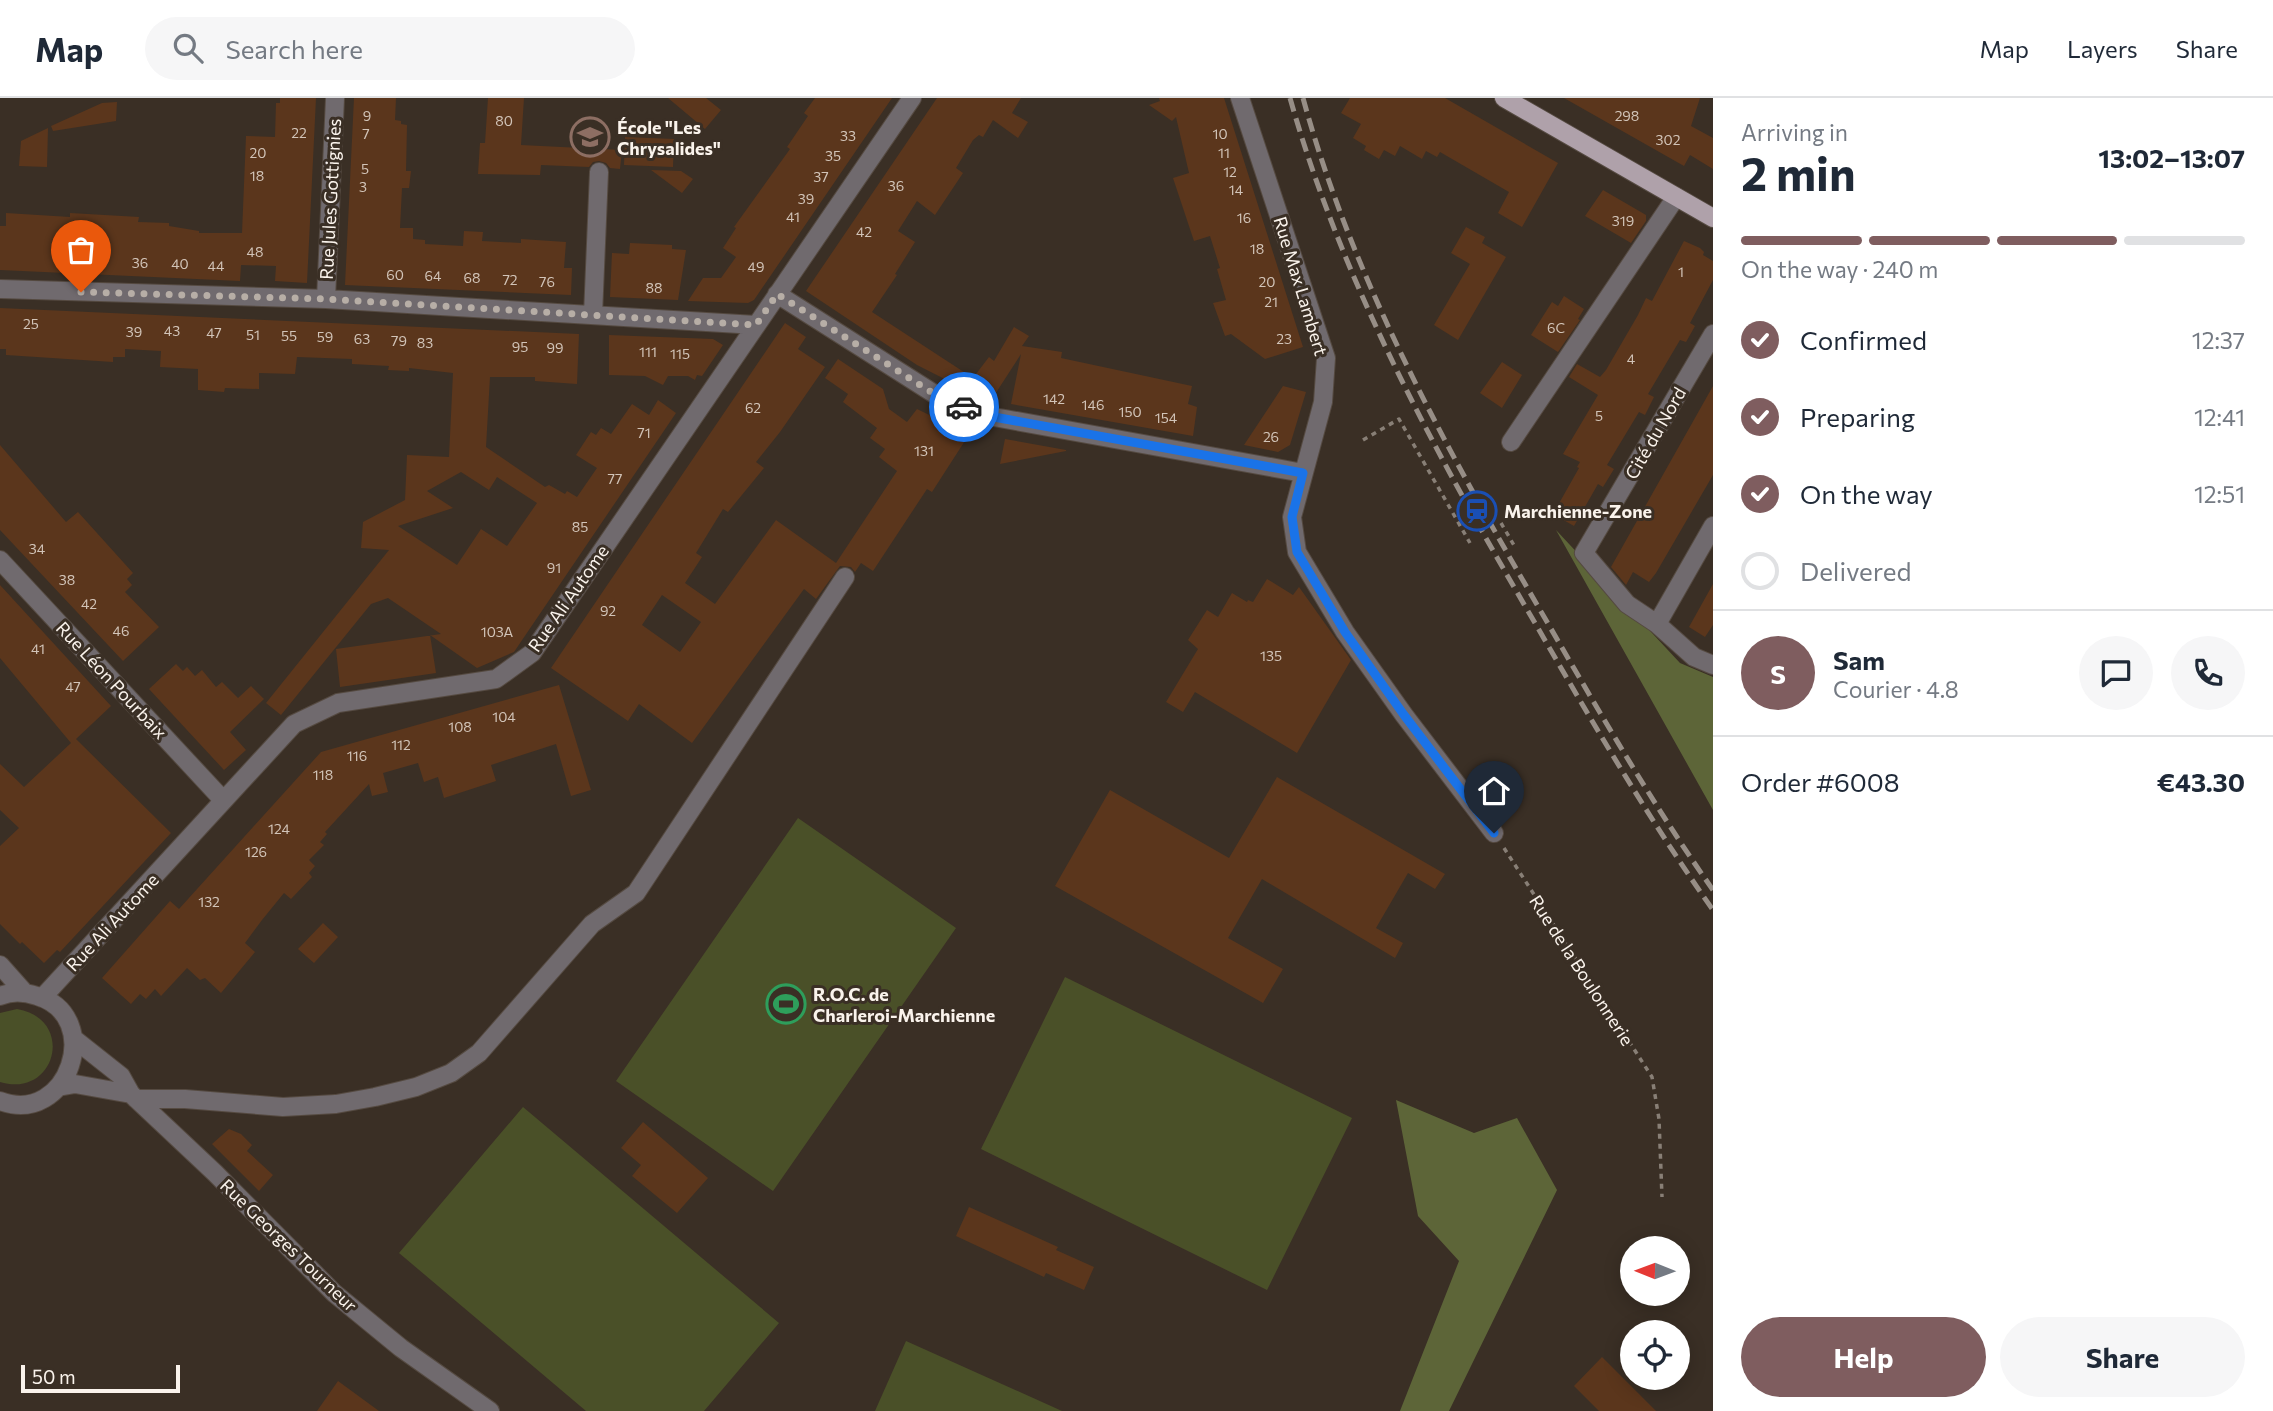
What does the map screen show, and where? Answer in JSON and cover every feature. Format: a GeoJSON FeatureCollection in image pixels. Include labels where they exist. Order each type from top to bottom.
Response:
{"type":"FeatureCollection","features":[{"type":"Feature","properties":{"kind":"main road"},"geometry":{"type":"LineString","coordinates":[[1504,98],[1713,218]]}},
{"type":"Feature","properties":{"kind":"street","name":"Rue Jules Gottignies"},"geometry":{"type":"LineString","coordinates":[[326,299],[335,98]]}},
{"type":"Feature","properties":{"kind":"street","name":"Rue Ali Autome"},"geometry":{"type":"LineString","coordinates":[[42,998],[294,723],[338,703],[496,679],[532,653],[912,98]]}},
{"type":"Feature","properties":{"kind":"street","name":"Rue Max Lambert"},"geometry":{"type":"LineString","coordinates":[[1240,98],[1326,358],[1323,402],[1292,517],[1297,552],[1345,632],[1494,833]]}},
{"type":"Feature","properties":{"kind":"street"},"geometry":{"type":"LineString","coordinates":[[593,316],[599,172]]}},
{"type":"Feature","properties":{"kind":"street"},"geometry":{"type":"LineString","coordinates":[[1511,442],[1676,197]]}},
{"type":"Feature","properties":{"kind":"street"},"geometry":{"type":"LineString","coordinates":[[0,289],[326,299],[756,325]]}},
{"type":"Feature","properties":{"kind":"street"},"geometry":{"type":"LineString","coordinates":[[777,294],[933,393],[983,415],[1303,473]]}},
{"type":"Feature","properties":{"kind":"street","name":"Cité du Nord"},"geometry":{"type":"LineString","coordinates":[[1713,334],[1584,553],[1627,604],[1657,624],[1694,657],[1713,664]]}},
{"type":"Feature","properties":{"kind":"street"},"geometry":{"type":"LineString","coordinates":[[1657,624],[1713,526]]}},
{"type":"Feature","properties":{"kind":"street","name":"Rue Léon Pourbaix"},"geometry":{"type":"LineString","coordinates":[[0,560],[223,800]]}},
{"type":"Feature","properties":{"kind":"street"},"geometry":{"type":"LineString","coordinates":[[58,1087],[75,1084],[134,1096],[283,1107],[336,1104],[375,1097],[416,1087],[451,1073],[479,1053],[592,924],[636,893],[845,577]]}},
{"type":"Feature","properties":{"kind":"street"},"geometry":{"type":"LineString","coordinates":[[0,965],[24,992]]}},
{"type":"Feature","properties":{"kind":"street"},"geometry":{"type":"LineString","coordinates":[[0,996],[24,992],[42,998],[58,1009],[69,1024],[73,1038],[73,1062],[58,1087],[39,1100],[22,1104],[0,1101]]}},
{"type":"Feature","properties":{"kind":"street","name":"Rue Georges Tourneur"},"geometry":{"type":"LineString","coordinates":[[73,1038],[121,1076],[134,1096],[334,1293],[401,1348],[490,1411]]}},
{"type":"Feature","properties":{"kind":"path"},"geometry":{"type":"LineString","coordinates":[[1363,440],[1399,419],[1471,543]]}},
{"type":"Feature","properties":{"kind":"path"},"geometry":{"type":"LineString","coordinates":[[1501,523],[1514,547]]}},
{"type":"Feature","properties":{"kind":"path","name":"Rue de la Boulonnerie"},"geometry":{"type":"LineString","coordinates":[[1494,833],[1651,1077],[1659,1119],[1662,1197]]}},
{"type":"Feature","properties":{"kind":"green space"},"geometry":{"type":"Polygon","coordinates":[[[1556,530],[1680,663],[1713,677],[1713,810],[1556,530]]]}},
{"type":"Feature","properties":{"kind":"green space","name":"R.O.C. de Charleroi-Marchienne"},"geometry":{"type":"Polygon","coordinates":[[[798,818],[956,928],[773,1191],[616,1081],[798,818]]]}},
{"type":"Feature","properties":{"kind":"green space","name":"R.O.C. de Charleroi-Marchienne"},"geometry":{"type":"Polygon","coordinates":[[[1065,977],[1352,1118],[1267,1290],[981,1149],[1065,977]]]}},
{"type":"Feature","properties":{"kind":"green space"},"geometry":{"type":"Polygon","coordinates":[[[17,1009],[36,1016],[47,1027],[52,1041],[52,1056],[46,1069],[35,1079],[19,1084],[0,1082],[0,1013],[17,1009]]]}},
{"type":"Feature","properties":{"kind":"green space"},"geometry":{"type":"Polygon","coordinates":[[[1396,1100],[1474,1133],[1517,1118],[1557,1190],[1449,1411],[1400,1411],[1459,1261],[1418,1216],[1396,1100]]]}},
{"type":"Feature","properties":{"kind":"green space"},"geometry":{"type":"Polygon","coordinates":[[[523,1107],[779,1323],[704,1411],[586,1411],[399,1253],[523,1107]]]}},
{"type":"Feature","properties":{"kind":"green space"},"geometry":{"type":"Polygon","coordinates":[[[906,1341],[1062,1411],[875,1411],[906,1341]]]}},
{"type":"Feature","properties":{"kind":"building"},"geometry":{"type":"Polygon","coordinates":[[[280,98],[316,98],[307,283],[275,281],[276,266],[241,265],[240,281],[0,270],[0,226],[6,226],[6,213],[139,217],[138,222],[169,223],[169,226],[199,233],[242,233],[246,136],[275,137],[276,103],[280,103],[280,98]]]}},
{"type":"Feature","properties":{"kind":"building"},"geometry":{"type":"Polygon","coordinates":[[[354,98],[396,98],[395,120],[407,125],[406,171],[411,171],[409,188],[402,188],[400,228],[413,228],[413,239],[425,240],[425,244],[463,246],[464,231],[483,232],[482,241],[521,243],[521,239],[566,242],[564,268],[572,268],[571,295],[345,285],[354,98]]]}},
{"type":"Feature","properties":{"kind":"building"},"geometry":{"type":"Polygon","coordinates":[[[488,98],[524,98],[521,145],[622,150],[620,169],[610,168],[599,161],[593,162],[589,167],[541,165],[540,175],[478,174],[480,143],[485,143],[488,98]]]}},
{"type":"Feature","properties":{"kind":"building"},"geometry":{"type":"Polygon","coordinates":[[[668,98],[706,98],[721,110],[705,129],[668,98]]]}},
{"type":"Feature","properties":{"kind":"building"},"geometry":{"type":"Polygon","coordinates":[[[815,98],[892,98],[754,300],[748,303],[688,301],[703,278],[721,278],[736,257],[723,248],[736,228],[734,227],[790,149],[787,147],[808,116],[804,113],[815,98]]]}},
{"type":"Feature","properties":{"kind":"building"},"geometry":{"type":"Polygon","coordinates":[[[937,98],[1021,98],[1012,113],[1028,122],[1018,138],[993,120],[983,137],[979,135],[973,140],[956,168],[963,173],[935,215],[917,201],[898,231],[915,242],[872,312],[973,378],[989,357],[994,361],[1014,327],[1029,336],[1022,346],[1062,352],[1061,358],[1192,386],[1188,404],[1197,407],[1193,436],[1011,404],[1021,354],[990,402],[917,365],[806,291],[937,98]]]}},
{"type":"Feature","properties":{"kind":"building"},"geometry":{"type":"Polygon","coordinates":[[[1159,98],[1224,98],[1303,347],[1265,359],[1231,334],[1225,336],[1213,303],[1226,300],[1217,269],[1220,268],[1210,236],[1194,241],[1173,178],[1189,173],[1176,117],[1172,121],[1149,105],[1160,101],[1159,98]]]}},
{"type":"Feature","properties":{"kind":"building"},"geometry":{"type":"Polygon","coordinates":[[[1350,98],[1445,98],[1558,163],[1522,227],[1498,213],[1509,192],[1440,152],[1437,157],[1426,151],[1422,159],[1400,146],[1395,156],[1384,150],[1379,159],[1364,150],[1366,146],[1353,138],[1361,124],[1341,113],[1350,98]]]}},
{"type":"Feature","properties":{"kind":"building"},"geometry":{"type":"Polygon","coordinates":[[[1564,98],[1700,98],[1691,126],[1713,138],[1713,169],[1690,155],[1684,166],[1564,98]]]}},
{"type":"Feature","properties":{"kind":"building"},"geometry":{"type":"Polygon","coordinates":[[[117,102],[116,121],[53,131],[51,126],[102,103],[117,102]]]}},
{"type":"Feature","properties":{"kind":"building"},"geometry":{"type":"Polygon","coordinates":[[[48,128],[47,167],[19,166],[21,141],[48,128]]]}},
{"type":"Feature","properties":{"kind":"building"},"geometry":{"type":"Polygon","coordinates":[[[625,137],[674,139],[673,167],[624,165],[625,137]]]}},
{"type":"Feature","properties":{"kind":"building"},"geometry":{"type":"Polygon","coordinates":[[[651,170],[681,171],[693,179],[682,193],[651,170]]]}},
{"type":"Feature","properties":{"kind":"building"},"geometry":{"type":"Polygon","coordinates":[[[1603,190],[1646,215],[1646,221],[1631,243],[1585,216],[1603,190]]]}},
{"type":"Feature","properties":{"kind":"building"},"geometry":{"type":"Polygon","coordinates":[[[1466,227],[1485,237],[1482,243],[1506,257],[1458,340],[1434,325],[1470,264],[1451,253],[1466,227]]]}},
{"type":"Feature","properties":{"kind":"building"},"geometry":{"type":"Polygon","coordinates":[[[1684,241],[1700,248],[1704,252],[1703,255],[1713,261],[1713,280],[1690,323],[1695,326],[1690,335],[1686,342],[1680,340],[1648,394],[1654,397],[1645,415],[1639,412],[1607,465],[1614,469],[1603,487],[1598,484],[1574,526],[1553,514],[1580,462],[1563,454],[1598,395],[1569,377],[1577,364],[1600,377],[1606,370],[1646,298],[1652,301],[1684,241]]]}},
{"type":"Feature","properties":{"kind":"building"},"geometry":{"type":"Polygon","coordinates":[[[630,243],[672,245],[672,249],[686,250],[678,300],[610,297],[612,253],[629,254],[630,243]]]}},
{"type":"Feature","properties":{"kind":"building"},"geometry":{"type":"Polygon","coordinates":[[[1564,296],[1584,309],[1578,319],[1580,320],[1558,352],[1531,335],[1552,302],[1558,306],[1564,296]]]}},
{"type":"Feature","properties":{"kind":"building"},"geometry":{"type":"Polygon","coordinates":[[[0,308],[579,334],[577,384],[535,381],[535,377],[490,377],[486,447],[545,487],[549,485],[577,497],[597,468],[576,455],[591,432],[596,435],[601,428],[611,434],[632,404],[649,415],[658,400],[676,413],[514,652],[477,668],[431,635],[441,634],[388,598],[371,604],[281,715],[266,703],[389,550],[361,548],[363,522],[405,500],[407,455],[449,457],[453,373],[409,368],[409,371],[388,370],[389,366],[352,364],[352,359],[297,357],[295,374],[259,373],[259,389],[225,388],[224,392],[198,390],[198,369],[160,367],[161,351],[125,349],[125,357],[113,357],[113,362],[6,355],[6,349],[0,349],[0,308]],[[461,472],[427,491],[453,508],[398,526],[457,565],[481,529],[507,546],[537,503],[497,477],[489,490],[461,472]]]}},
{"type":"Feature","properties":{"kind":"building"},"geometry":{"type":"Polygon","coordinates":[[[785,323],[806,337],[798,349],[825,367],[756,462],[764,468],[728,512],[723,509],[696,553],[702,557],[685,583],[715,604],[776,520],[836,563],[897,471],[879,457],[885,449],[870,438],[877,428],[843,402],[848,394],[825,378],[838,359],[883,389],[889,409],[907,422],[917,409],[970,433],[932,492],[927,489],[873,571],[861,563],[855,572],[851,567],[840,566],[816,599],[804,589],[692,743],[639,704],[628,721],[551,668],[785,323]],[[662,595],[642,625],[680,652],[701,622],[662,595]]]}},
{"type":"Feature","properties":{"kind":"building"},"geometry":{"type":"Polygon","coordinates":[[[609,335],[713,339],[723,345],[702,376],[697,375],[695,380],[688,376],[668,376],[663,385],[645,376],[609,375],[609,335]]]}},
{"type":"Feature","properties":{"kind":"building"},"geometry":{"type":"Polygon","coordinates":[[[1502,362],[1522,375],[1502,408],[1480,393],[1502,362]]]}},
{"type":"Feature","properties":{"kind":"building"},"geometry":{"type":"Polygon","coordinates":[[[1283,386],[1306,392],[1290,445],[1278,452],[1244,445],[1283,386]]]}},
{"type":"Feature","properties":{"kind":"building"},"geometry":{"type":"Polygon","coordinates":[[[1713,386],[1713,475],[1649,582],[1633,572],[1626,585],[1611,567],[1713,386]]]}},
{"type":"Feature","properties":{"kind":"building"},"geometry":{"type":"Polygon","coordinates":[[[1005,439],[1066,450],[1066,451],[1000,464],[1005,439]]]}},
{"type":"Feature","properties":{"kind":"building"},"geometry":{"type":"Polygon","coordinates":[[[0,445],[66,522],[78,512],[133,573],[127,579],[132,585],[125,592],[159,627],[123,661],[0,530],[0,445]]]}},
{"type":"Feature","properties":{"kind":"building"},"geometry":{"type":"Polygon","coordinates":[[[1267,579],[1293,595],[1299,587],[1351,660],[1297,753],[1195,692],[1183,712],[1166,702],[1198,649],[1188,640],[1207,610],[1218,617],[1232,593],[1247,602],[1253,602],[1267,579]]]}},
{"type":"Feature","properties":{"kind":"building"},"geometry":{"type":"Polygon","coordinates":[[[1713,584],[1713,625],[1705,637],[1689,627],[1713,584]]]}},
{"type":"Feature","properties":{"kind":"building"},"geometry":{"type":"Polygon","coordinates":[[[0,585],[111,706],[76,739],[171,833],[60,952],[57,950],[44,963],[0,924],[0,846],[19,828],[0,810],[0,764],[24,787],[71,743],[0,658],[0,585]]]}},
{"type":"Feature","properties":{"kind":"building"},"geometry":{"type":"Polygon","coordinates":[[[430,636],[436,673],[340,687],[336,649],[430,636]]]}},
{"type":"Feature","properties":{"kind":"building"},"geometry":{"type":"Polygon","coordinates":[[[176,664],[183,671],[187,667],[195,676],[202,670],[216,687],[222,682],[238,698],[251,686],[264,699],[230,732],[246,750],[224,770],[149,689],[176,664]]]}},
{"type":"Feature","properties":{"kind":"building"},"geometry":{"type":"Polygon","coordinates":[[[559,685],[591,790],[571,796],[556,744],[491,765],[496,781],[444,798],[438,777],[424,782],[418,763],[383,773],[388,792],[372,796],[369,784],[325,832],[327,834],[320,842],[324,845],[309,860],[315,866],[309,873],[312,877],[291,899],[284,893],[262,920],[245,943],[255,952],[221,993],[205,978],[200,980],[187,968],[161,996],[155,989],[146,999],[140,994],[131,1004],[102,978],[170,901],[179,909],[321,752],[559,685]]]}},
{"type":"Feature","properties":{"kind":"building"},"geometry":{"type":"Polygon","coordinates":[[[1277,777],[1445,874],[1435,889],[1408,873],[1376,928],[1403,943],[1395,958],[1262,879],[1228,938],[1283,969],[1263,1003],[1055,886],[1110,790],[1229,858],[1277,777]]]}},
{"type":"Feature","properties":{"kind":"building"},"geometry":{"type":"Polygon","coordinates":[[[323,923],[338,937],[314,963],[298,949],[323,923]]]}},
{"type":"Feature","properties":{"kind":"building"},"geometry":{"type":"Polygon","coordinates":[[[643,1122],[708,1178],[677,1213],[632,1176],[641,1165],[621,1148],[643,1122]]]}},
{"type":"Feature","properties":{"kind":"building"},"geometry":{"type":"Polygon","coordinates":[[[229,1129],[241,1134],[252,1145],[247,1151],[273,1175],[259,1191],[212,1144],[229,1129]]]}},
{"type":"Feature","properties":{"kind":"building"},"geometry":{"type":"Polygon","coordinates":[[[969,1207],[1058,1247],[1056,1250],[1094,1267],[1084,1290],[1046,1273],[1044,1277],[956,1236],[969,1207]]]}},
{"type":"Feature","properties":{"kind":"building"},"geometry":{"type":"Polygon","coordinates":[[[1602,1357],[1620,1375],[1620,1390],[1635,1390],[1656,1411],[1599,1411],[1574,1386],[1602,1357]]]}},
{"type":"Feature","properties":{"kind":"building"},"geometry":{"type":"Polygon","coordinates":[[[338,1381],[379,1411],[317,1411],[338,1381]]]}},
{"type":"Feature","properties":{"kind":"railway"},"geometry":{"type":"LineString","coordinates":[[1290,98],[1337,235],[1365,302],[1428,433],[1599,732],[1713,910]]}},
{"type":"Feature","properties":{"kind":"railway"},"geometry":{"type":"LineString","coordinates":[[1303,98],[1348,233],[1376,299],[1438,428],[1604,720],[1713,890]]}},
{"type":"Feature","properties":{"kind":"way so far"},"geometry":{"type":"LineString","coordinates":[[81,292],[326,299],[756,325],[777,294],[933,393],[964,407]]}},
{"type":"Feature","properties":{"kind":"place","name":"École \"Les Chrysalides\""},"geometry":{"type":"Point","coordinates":[590,137]}},
{"type":"Feature","properties":{"kind":"place","name":"Marchienne-Zone"},"geometry":{"type":"Point","coordinates":[1477,511]}},
{"type":"Feature","properties":{"kind":"place","name":"R.O.C. de Charleroi-Marchienne"},"geometry":{"type":"Point","coordinates":[786,1004]}},
{"type":"Feature","properties":{"kind":"route"},"geometry":{"type":"LineString","coordinates":[[964,407],[983,415],[1303,473],[1292,517],[1297,552],[1345,632],[1494,833]]}}]}
